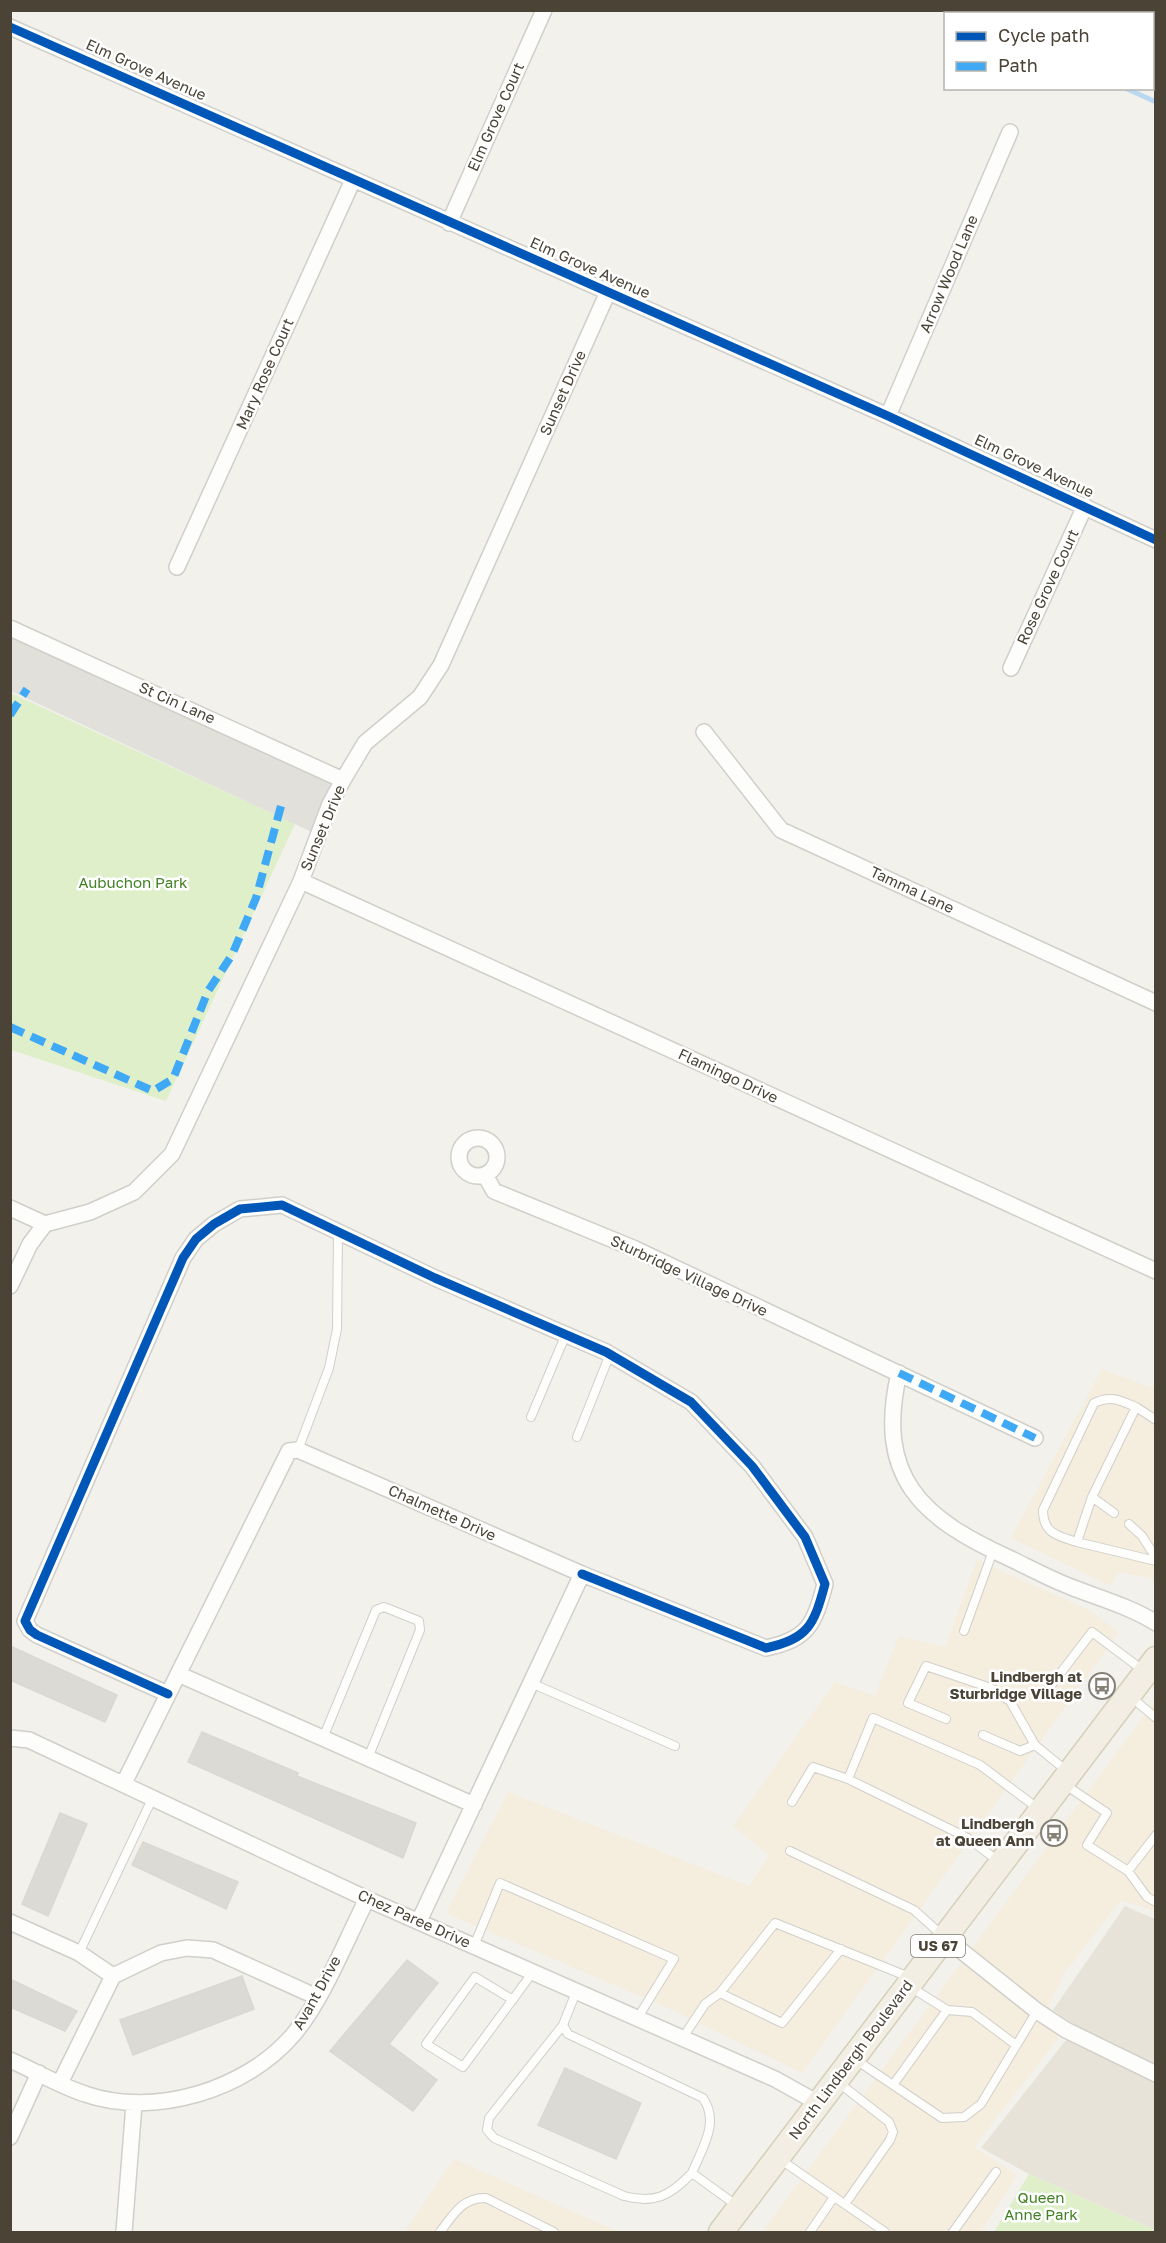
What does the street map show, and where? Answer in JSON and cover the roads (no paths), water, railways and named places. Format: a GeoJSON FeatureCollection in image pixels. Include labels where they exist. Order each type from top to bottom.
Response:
{"type":"FeatureCollection","features":[{"type":"Feature","properties":{"kind":"main road","name":"North Lindbergh Boulevard"},"geometry":{"type":"LineString","coordinates":[[721,2232],[1150,1665]]}},
{"type":"Feature","properties":{"kind":"street","name":"Elm Grove Court"},"geometry":{"type":"LineString","coordinates":[[449,223],[544,10]]}},
{"type":"Feature","properties":{"kind":"street","name":"Elm Grove Avenue"},"geometry":{"type":"LineString","coordinates":[[10,27],[888,416],[1155,540]]}},
{"type":"Feature","properties":{"kind":"street","name":"Arrow Wood Lane"},"geometry":{"type":"LineString","coordinates":[[888,416],[1010,132]]}},
{"type":"Feature","properties":{"kind":"street","name":"Mary Rose Court"},"geometry":{"type":"LineString","coordinates":[[177,567],[353,180]]}},
{"type":"Feature","properties":{"kind":"street","name":"Sunset Drive"},"geometry":{"type":"LineString","coordinates":[[45,1224],[90,1212],[134,1192],[172,1154],[301,881],[330,804],[342,780],[365,743],[420,697],[441,665],[608,292]]}},
{"type":"Feature","properties":{"kind":"street","name":"Rose Grove Court"},"geometry":{"type":"LineString","coordinates":[[1011,668],[1085,506]]}},
{"type":"Feature","properties":{"kind":"street","name":"St Cin Lane"},"geometry":{"type":"LineString","coordinates":[[10,628],[342,780]]}},
{"type":"Feature","properties":{"kind":"street","name":"Tamma Lane"},"geometry":{"type":"LineString","coordinates":[[704,732],[781,830],[1155,1003]]}},
{"type":"Feature","properties":{"kind":"street","name":"Flamingo Drive"},"geometry":{"type":"LineString","coordinates":[[301,881],[1155,1271]]}},
{"type":"Feature","properties":{"kind":"street","name":"Sturbridge Village Drive"},"geometry":{"type":"LineString","coordinates":[[486,1175],[494,1191],[633,1248],[1035,1438]]}},
{"type":"Feature","properties":{"kind":"street","name":"Chalmette Drive"},"geometry":{"type":"LineString","coordinates":[[168,1694],[37,1635],[30,1630],[26,1621],[183,1258],[196,1239],[214,1224],[240,1209],[282,1205],[435,1278],[610,1354],[691,1402],[752,1466],[805,1537],[825,1584],[805,1633],[792,1643],[766,1648],[582,1574],[298,1450]]}},
{"type":"Feature","properties":{"kind":"street"},"geometry":{"type":"LineString","coordinates":[[10,1208],[45,1224],[30,1244],[10,1286]]}},
{"type":"Feature","properties":{"kind":"street"},"geometry":{"type":"LineString","coordinates":[[899,1373],[891,1404],[892,1428],[903,1474],[914,1495],[953,1530],[1055,1581],[1155,1623]]}},
{"type":"Feature","properties":{"kind":"street"},"geometry":{"type":"LineString","coordinates":[[124,1783],[282,1463],[289,1452],[298,1450]]}},
{"type":"Feature","properties":{"kind":"street"},"geometry":{"type":"LineString","coordinates":[[419,1921],[582,1574]]}},
{"type":"Feature","properties":{"kind":"street"},"geometry":{"type":"LineString","coordinates":[[178,1674],[474,1805]]}},
{"type":"Feature","properties":{"kind":"street","name":"Chez Paree Drive"},"geometry":{"type":"LineString","coordinates":[[10,1738],[29,1740],[367,1899],[775,2079],[818,2103]]}},
{"type":"Feature","properties":{"kind":"street","name":"Avant Drive"},"geometry":{"type":"LineString","coordinates":[[10,2060],[85,2094],[134,2104],[193,2095],[221,2087],[246,2075],[273,2057],[294,2034],[317,1997],[367,1899]]}},
{"type":"Feature","properties":{"kind":"street"},"geometry":{"type":"LineString","coordinates":[[10,1922],[79,1953],[113,1976]]}},
{"type":"Feature","properties":{"kind":"street"},"geometry":{"type":"LineString","coordinates":[[944,1937],[1037,2011],[1104,2051],[1155,2074]]}},
{"type":"Feature","properties":{"kind":"street"},"geometry":{"type":"LineString","coordinates":[[60,2083],[113,1976],[161,1953],[187,1948],[213,1950],[317,1997]]}},
{"type":"Feature","properties":{"kind":"street"},"geometry":{"type":"LineString","coordinates":[[10,2136],[39,2073]]}},
{"type":"Feature","properties":{"kind":"street"},"geometry":{"type":"LineString","coordinates":[[124,2232],[134,2104]]}},
{"type":"Feature","properties":{"kind":"lane"},"geometry":{"type":"LineString","coordinates":[[298,1450],[329,1368],[337,1329],[338,1232]]}},
{"type":"Feature","properties":{"kind":"lane"},"geometry":{"type":"LineString","coordinates":[[531,1417],[566,1334]]}},
{"type":"Feature","properties":{"kind":"lane"},"geometry":{"type":"LineString","coordinates":[[577,1437],[610,1354]]}},
{"type":"Feature","properties":{"kind":"lane"},"geometry":{"type":"LineString","coordinates":[[1155,1420],[1117,1398],[1104,1398],[1094,1403],[1043,1510],[1043,1523],[1052,1534],[1155,1560]]}},
{"type":"Feature","properties":{"kind":"lane"},"geometry":{"type":"LineString","coordinates":[[1077,1542],[1092,1497],[1136,1407]]}},
{"type":"Feature","properties":{"kind":"lane"},"geometry":{"type":"LineString","coordinates":[[1092,1497],[1114,1513]]}},
{"type":"Feature","properties":{"kind":"lane"},"geometry":{"type":"LineString","coordinates":[[1129,1524],[1142,1536],[1155,1560]]}},
{"type":"Feature","properties":{"kind":"lane"},"geometry":{"type":"LineString","coordinates":[[964,1631],[993,1551]]}},
{"type":"Feature","properties":{"kind":"lane"},"geometry":{"type":"LineString","coordinates":[[323,1738],[376,1610],[384,1607],[419,1621],[420,1630],[368,1758]]}},
{"type":"Feature","properties":{"kind":"lane"},"geometry":{"type":"LineString","coordinates":[[1046,1692],[1092,1632],[1150,1665]]}},
{"type":"Feature","properties":{"kind":"lane"},"geometry":{"type":"LineString","coordinates":[[946,1719],[908,1703],[926,1666],[991,1688],[1010,1701],[1035,1745],[1066,1778],[1107,1813],[1087,1845],[1128,1871],[1147,1897],[1155,1902]]}},
{"type":"Feature","properties":{"kind":"lane"},"geometry":{"type":"LineString","coordinates":[[531,1683],[675,1746]]}},
{"type":"Feature","properties":{"kind":"lane"},"geometry":{"type":"LineString","coordinates":[[1127,1694],[1155,1718]]}},
{"type":"Feature","properties":{"kind":"lane"},"geometry":{"type":"LineString","coordinates":[[848,1779],[873,1718],[980,1764],[1041,1810]]}},
{"type":"Feature","properties":{"kind":"lane"},"geometry":{"type":"LineString","coordinates":[[983,1735],[1020,1751],[1035,1745]]}},
{"type":"Feature","properties":{"kind":"lane"},"geometry":{"type":"LineString","coordinates":[[792,1802],[813,1767],[848,1779],[968,1838],[1001,1863]]}},
{"type":"Feature","properties":{"kind":"lane"},"geometry":{"type":"LineString","coordinates":[[79,1953],[153,1797]]}},
{"type":"Feature","properties":{"kind":"lane"},"geometry":{"type":"LineString","coordinates":[[1128,1871],[1155,1835]]}},
{"type":"Feature","properties":{"kind":"lane"},"geometry":{"type":"LineString","coordinates":[[790,1851],[914,1910],[944,1937]]}},
{"type":"Feature","properties":{"kind":"lane"},"geometry":{"type":"LineString","coordinates":[[474,1946],[500,1883],[674,1959],[637,2019]]}},
{"type":"Feature","properties":{"kind":"lane"},"geometry":{"type":"LineString","coordinates":[[682,2039],[705,2004],[720,1993],[776,1923],[841,1949],[911,1982],[948,2010],[972,2012],[1016,2045]]}},
{"type":"Feature","properties":{"kind":"lane"},"geometry":{"type":"LineString","coordinates":[[720,1993],[782,2023],[841,1949]]}},
{"type":"Feature","properties":{"kind":"lane"},"geometry":{"type":"LineString","coordinates":[[513,2000],[475,1977],[426,2044],[463,2067],[513,2000],[533,1972]]}},
{"type":"Feature","properties":{"kind":"lane"},"geometry":{"type":"LineString","coordinates":[[563,2025],[568,2034],[578,2041],[703,2098],[710,2109],[710,2133],[692,2173],[663,2197],[643,2201],[624,2196],[494,2138],[488,2130],[489,2118],[563,2025],[576,1992]]}},
{"type":"Feature","properties":{"kind":"lane"},"geometry":{"type":"LineString","coordinates":[[893,2085],[948,2010]]}},
{"type":"Feature","properties":{"kind":"lane"},"geometry":{"type":"LineString","coordinates":[[852,2058],[942,2118],[964,2117],[981,2104],[1037,2011]]}},
{"type":"Feature","properties":{"kind":"lane"},"geometry":{"type":"LineString","coordinates":[[835,2081],[889,2122],[893,2132],[890,2140],[845,2204]]}},
{"type":"Feature","properties":{"kind":"lane"},"geometry":{"type":"LineString","coordinates":[[777,2158],[885,2232]]}},
{"type":"Feature","properties":{"kind":"lane"},"geometry":{"type":"LineString","coordinates":[[954,2232],[996,2172]]}},
{"type":"Feature","properties":{"kind":"lane"},"geometry":{"type":"LineString","coordinates":[[692,2173],[740,2208]]}},
{"type":"Feature","properties":{"kind":"lane"},"geometry":{"type":"LineString","coordinates":[[810,2232],[834,2197]]}},
{"type":"Feature","properties":{"kind":"lane"},"geometry":{"type":"LineString","coordinates":[[440,2232],[465,2202],[474,2198],[486,2199],[554,2232]]}},
{"type":"Feature","properties":{"kind":"waterway"},"geometry":{"type":"LineString","coordinates":[[955,10],[958,12]]}},
{"type":"Feature","properties":{"kind":"waterway"},"geometry":{"type":"LineString","coordinates":[[1129,90],[1156,102]]}},
{"type":"Feature","properties":{"kind":"place","name":"Lindbergh at Sturbridge Village"},"geometry":{"type":"Point","coordinates":[1102,1686]}},
{"type":"Feature","properties":{"kind":"place","name":"Lindbergh at Queen Ann"},"geometry":{"type":"Point","coordinates":[1054,1833]}},
{"type":"Feature","properties":{"kind":"park label","name":"Aubuchon Park"},"geometry":{"type":"Point","coordinates":[133,883]}},
{"type":"Feature","properties":{"kind":"park label","name":"Queen Anne Park"},"geometry":{"type":"Point","coordinates":[1041,2206]}}]}
